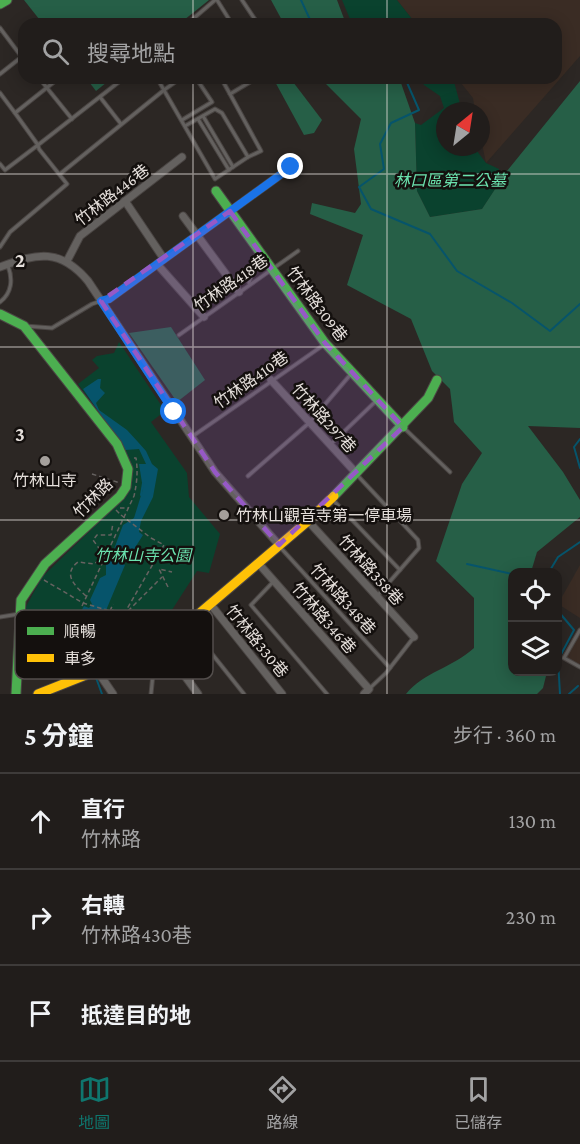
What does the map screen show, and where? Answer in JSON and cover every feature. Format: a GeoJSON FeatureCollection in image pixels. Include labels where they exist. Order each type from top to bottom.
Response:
{"type":"FeatureCollection","features":[{"type":"Feature","properties":{"kind":"street"},"geometry":{"type":"LineString","coordinates":[[0,4],[7,0]]}},
{"type":"Feature","properties":{"kind":"street","name":"竹林路446巷"},"geometry":{"type":"LineString","coordinates":[[67,261],[80,236],[182,157]]}},
{"type":"Feature","properties":{"kind":"street"},"geometry":{"type":"LineString","coordinates":[[101,301],[109,299],[291,167]]}},
{"type":"Feature","properties":{"kind":"street","name":"竹林路309巷"},"geometry":{"type":"LineString","coordinates":[[216,191],[325,344],[403,427]]}},
{"type":"Feature","properties":{"kind":"street"},"geometry":{"type":"LineString","coordinates":[[125,201],[164,259]]}},
{"type":"Feature","properties":{"kind":"street"},"geometry":{"type":"LineString","coordinates":[[183,216],[239,292]]}},
{"type":"Feature","properties":{"kind":"street"},"geometry":{"type":"LineString","coordinates":[[3,265],[32,256],[56,257],[78,269],[215,472],[279,545]]}},
{"type":"Feature","properties":{"kind":"street"},"geometry":{"type":"LineString","coordinates":[[157,264],[204,317]]}},
{"type":"Feature","properties":{"kind":"street","name":"竹林路"},"geometry":{"type":"LineString","coordinates":[[0,314],[24,326],[117,444],[128,469],[126,488],[120,496],[45,564],[21,600],[20,610]]}},
{"type":"Feature","properties":{"kind":"street"},"geometry":{"type":"LineString","coordinates":[[205,610],[308,521],[357,474],[428,399],[437,380]]}},
{"type":"Feature","properties":{"kind":"street","name":"竹林路297巷"},"geometry":{"type":"LineString","coordinates":[[271,381],[357,474]]}},
{"type":"Feature","properties":{"kind":"street","name":"竹林路358巷"},"geometry":{"type":"LineString","coordinates":[[308,521],[414,637]]}},
{"type":"Feature","properties":{"kind":"street","name":"竹林路346巷"},"geometry":{"type":"LineString","coordinates":[[259,564],[366,692]]}},
{"type":"Feature","properties":{"kind":"street","name":"竹林路330巷"},"geometry":{"type":"LineString","coordinates":[[211,605],[282,694]]}},
{"type":"Feature","properties":{"kind":"street","name":"竹林路"},"geometry":{"type":"LineString","coordinates":[[16,694],[17,679]]}},
{"type":"Feature","properties":{"kind":"street"},"geometry":{"type":"LineString","coordinates":[[65,679],[69,682]]}},
{"type":"Feature","properties":{"kind":"street"},"geometry":{"type":"LineString","coordinates":[[42,693],[77,679]]}},
{"type":"Feature","properties":{"kind":"street"},"geometry":{"type":"LineString","coordinates":[[103,679],[113,694]]}},
{"type":"Feature","properties":{"kind":"street"},"geometry":{"type":"LineString","coordinates":[[187,679],[198,694]]}},
{"type":"Feature","properties":{"kind":"lane"},"geometry":{"type":"LineString","coordinates":[[194,18],[216,0],[228,18]]}},
{"type":"Feature","properties":{"kind":"lane"},"geometry":{"type":"LineString","coordinates":[[242,0],[254,18]]}},
{"type":"Feature","properties":{"kind":"lane"},"geometry":{"type":"LineString","coordinates":[[0,28],[18,51]]}},
{"type":"Feature","properties":{"kind":"lane"},"geometry":{"type":"LineString","coordinates":[[0,74],[18,61]]}},
{"type":"Feature","properties":{"kind":"lane"},"geometry":{"type":"LineString","coordinates":[[44,84],[72,119]]}},
{"type":"Feature","properties":{"kind":"lane"},"geometry":{"type":"LineString","coordinates":[[15,113],[50,84]]}},
{"type":"Feature","properties":{"kind":"lane"},"geometry":{"type":"LineString","coordinates":[[0,164],[5,170],[117,84]]}},
{"type":"Feature","properties":{"kind":"lane"},"geometry":{"type":"LineString","coordinates":[[160,84],[215,179],[261,152],[224,84]]}},
{"type":"Feature","properties":{"kind":"lane"},"geometry":{"type":"LineString","coordinates":[[60,174],[172,84]]}},
{"type":"Feature","properties":{"kind":"lane"},"geometry":{"type":"LineString","coordinates":[[182,120],[212,102],[200,84]]}},
{"type":"Feature","properties":{"kind":"lane"},"geometry":{"type":"LineString","coordinates":[[230,94],[247,84]]}},
{"type":"Feature","properties":{"kind":"lane"},"geometry":{"type":"LineString","coordinates":[[0,93],[67,184],[10,232],[0,248]]}},
{"type":"Feature","properties":{"kind":"lane"},"geometry":{"type":"LineString","coordinates":[[100,98],[121,124]]}},
{"type":"Feature","properties":{"kind":"lane"},"geometry":{"type":"LineString","coordinates":[[185,126],[215,109],[222,112],[248,158]]}},
{"type":"Feature","properties":{"kind":"lane"},"geometry":{"type":"LineString","coordinates":[[203,116],[231,168]]}},
{"type":"Feature","properties":{"kind":"lane"},"geometry":{"type":"LineString","coordinates":[[198,119],[231,168]]}},
{"type":"Feature","properties":{"kind":"lane","name":"竹林路418巷"},"geometry":{"type":"LineString","coordinates":[[179,335],[298,251]]}},
{"type":"Feature","properties":{"kind":"lane"},"geometry":{"type":"LineString","coordinates":[[248,285],[254,266],[264,258]]}},
{"type":"Feature","properties":{"kind":"lane"},"geometry":{"type":"LineString","coordinates":[[0,302],[6,297],[12,276],[3,265]]}},
{"type":"Feature","properties":{"kind":"lane"},"geometry":{"type":"LineString","coordinates":[[24,326],[52,328],[101,301]]}},
{"type":"Feature","properties":{"kind":"lane","name":"竹林路410巷"},"geometry":{"type":"LineString","coordinates":[[191,437],[325,344]]}},
{"type":"Feature","properties":{"kind":"lane"},"geometry":{"type":"LineString","coordinates":[[248,476],[309,423],[352,372]]}},
{"type":"Feature","properties":{"kind":"lane"},"geometry":{"type":"LineString","coordinates":[[329,445],[377,399]]}},
{"type":"Feature","properties":{"kind":"lane"},"geometry":{"type":"LineString","coordinates":[[403,427],[450,472]]}},
{"type":"Feature","properties":{"kind":"lane"},"geometry":{"type":"LineString","coordinates":[[357,474],[418,540],[419,548],[377,597]]}},
{"type":"Feature","properties":{"kind":"lane"},"geometry":{"type":"LineString","coordinates":[[332,498],[400,570]]}},
{"type":"Feature","properties":{"kind":"lane","name":"竹林路348巷"},"geometry":{"type":"LineString","coordinates":[[279,545],[390,668]]}},
{"type":"Feature","properties":{"kind":"lane"},"geometry":{"type":"LineString","coordinates":[[274,581],[251,605],[327,694]]}},
{"type":"Feature","properties":{"kind":"lane"},"geometry":{"type":"LineString","coordinates":[[0,616],[15,614]]}},
{"type":"Feature","properties":{"kind":"lane"},"geometry":{"type":"LineString","coordinates":[[580,630],[564,658],[580,668]]}},
{"type":"Feature","properties":{"kind":"lane"},"geometry":{"type":"LineString","coordinates":[[366,692],[390,668],[414,637]]}},
{"type":"Feature","properties":{"kind":"lane"},"geometry":{"type":"LineString","coordinates":[[213,655],[244,694]]}},
{"type":"Feature","properties":{"kind":"lane"},"geometry":{"type":"LineString","coordinates":[[151,694],[152,679]]}},
{"type":"Feature","properties":{"kind":"path"},"geometry":{"type":"LineString","coordinates":[[83,604],[129,508],[137,484],[136,458],[126,459]]}},
{"type":"Feature","properties":{"kind":"path"},"geometry":{"type":"LineString","coordinates":[[92,474],[121,483]]}},
{"type":"Feature","properties":{"kind":"path"},"geometry":{"type":"LineString","coordinates":[[117,510],[120,507],[129,508]]}},
{"type":"Feature","properties":{"kind":"path"},"geometry":{"type":"LineString","coordinates":[[121,515],[164,545],[126,610]]}},
{"type":"Feature","properties":{"kind":"path"},"geometry":{"type":"LineString","coordinates":[[86,597],[74,586],[70,577],[71,571],[78,562],[94,564],[98,561],[101,550],[93,540],[97,535],[111,536],[113,523]]}},
{"type":"Feature","properties":{"kind":"path"},"geometry":{"type":"LineString","coordinates":[[168,587],[159,569],[172,572]]}},
{"type":"Feature","properties":{"kind":"path"},"geometry":{"type":"LineString","coordinates":[[128,610],[162,577]]}},
{"type":"Feature","properties":{"kind":"path"},"geometry":{"type":"LineString","coordinates":[[43,579],[83,604],[110,610],[113,604]]}},
{"type":"Feature","properties":{"kind":"highlighted area"},"geometry":{"type":"Polygon","coordinates":[[[230,211],[325,343],[403,427],[279,545],[215,472],[101,301],[230,211]]]}},
{"type":"Feature","properties":{"kind":"shaded area"},"geometry":{"type":"Polygon","coordinates":[[[397,0],[580,0],[580,56],[562,76],[562,18],[411,18],[397,0]]]}},
{"type":"Feature","properties":{"kind":"shaded area"},"geometry":{"type":"Polygon","coordinates":[[[462,84],[555,84],[486,163],[485,156],[490,156],[490,102],[474,102],[462,84]]]}},
{"type":"Feature","properties":{"kind":"shaded area"},"geometry":{"type":"Polygon","coordinates":[[[580,565],[580,618],[562,607],[562,597],[580,565]]]}},
{"type":"Feature","properties":{"kind":"shaded area"},"geometry":{"type":"Polygon","coordinates":[[[580,626],[580,669],[562,659],[580,626]]]}},
{"type":"Feature","properties":{"kind":"green space"},"geometry":{"type":"Polygon","coordinates":[[[24,0],[209,0],[186,18],[38,18],[24,0]]]}},
{"type":"Feature","properties":{"kind":"green space"},"geometry":{"type":"Polygon","coordinates":[[[271,0],[337,0],[344,18],[281,18],[271,0]]]}},
{"type":"Feature","properties":{"kind":"green space"},"geometry":{"type":"Polygon","coordinates":[[[342,0],[397,0],[411,18],[350,18],[342,0]]]}},
{"type":"Feature","properties":{"kind":"green space"},"geometry":{"type":"Polygon","coordinates":[[[580,81],[580,428],[528,426],[563,472],[580,500],[580,517],[537,552],[532,568],[508,568],[508,676],[546,676],[543,688],[537,694],[406,694],[421,680],[457,661],[474,648],[474,598],[436,561],[462,484],[482,453],[454,422],[450,389],[432,371],[411,319],[347,285],[363,235],[310,214],[312,203],[355,213],[361,204],[354,149],[361,119],[326,84],[401,84],[415,123],[417,191],[430,217],[482,209],[507,171],[580,81]]]}},
{"type":"Feature","properties":{"kind":"green space"},"geometry":{"type":"Polygon","coordinates":[[[91,84],[105,84],[96,91],[91,84]]]}},
{"type":"Feature","properties":{"kind":"green space"},"geometry":{"type":"Polygon","coordinates":[[[276,84],[295,84],[322,120],[314,133],[304,135],[276,84]]]}},
{"type":"Feature","properties":{"kind":"green space","name":"林口區第二公墓"},"geometry":{"type":"Polygon","coordinates":[[[423,84],[455,84],[460,102],[442,102],[440,96],[423,84]]]}},
{"type":"Feature","properties":{"kind":"green space","name":"林口區第二公墓"},"geometry":{"type":"Polygon","coordinates":[[[436,114],[436,156],[481,156],[486,163],[499,169],[498,185],[482,209],[430,217],[417,191],[415,123],[421,125],[436,114]]]}},
{"type":"Feature","properties":{"kind":"green space"},"geometry":{"type":"Polygon","coordinates":[[[171,327],[205,380],[177,402],[129,333],[171,327]]]}},
{"type":"Feature","properties":{"kind":"green space","name":"竹林山寺公園"},"geometry":{"type":"Polygon","coordinates":[[[119,342],[165,411],[151,422],[187,473],[189,497],[220,534],[209,573],[197,571],[172,610],[24,610],[42,577],[120,502],[130,484],[132,472],[124,449],[110,426],[78,384],[99,368],[92,360],[97,356],[114,353],[119,342]]]}},
{"type":"Feature","properties":{"kind":"water"},"geometry":{"type":"Polygon","coordinates":[[[101,379],[100,388],[105,393],[96,403],[99,410],[127,430],[146,451],[152,464],[158,469],[153,497],[141,521],[139,532],[143,535],[131,554],[128,552],[130,548],[128,546],[122,555],[122,562],[125,565],[107,610],[81,610],[84,606],[89,608],[92,604],[90,600],[100,578],[106,575],[106,563],[111,557],[123,525],[134,518],[143,489],[139,464],[146,464],[139,449],[125,450],[83,389],[101,379]]]}},
{"type":"Feature","properties":{"kind":"waterway"},"geometry":{"type":"LineString","coordinates":[[301,0],[309,18]]}},
{"type":"Feature","properties":{"kind":"waterway"},"geometry":{"type":"LineString","coordinates":[[408,84],[419,110],[391,123],[380,144],[384,169],[359,187],[371,209],[430,234],[457,271],[512,303],[550,331],[580,304]]}},
{"type":"Feature","properties":{"kind":"waterway"},"geometry":{"type":"LineString","coordinates":[[580,439],[574,447],[580,468]]}},
{"type":"Feature","properties":{"kind":"waterway"},"geometry":{"type":"LineString","coordinates":[[141,495],[143,483]]}},
{"type":"Feature","properties":{"kind":"waterway"},"geometry":{"type":"LineString","coordinates":[[551,568],[558,557],[580,542]]}},
{"type":"Feature","properties":{"kind":"waterway"},"geometry":{"type":"LineString","coordinates":[[467,564],[508,573]]}},
{"type":"Feature","properties":{"kind":"waterway"},"geometry":{"type":"LineString","coordinates":[[560,694],[558,660],[574,630],[562,616]]}},
{"type":"Feature","properties":{"kind":"waterway"},"geometry":{"type":"LineString","coordinates":[[96,679],[102,694]]}},
{"type":"Feature","properties":{"kind":"waterway"},"geometry":{"type":"LineString","coordinates":[[569,694],[578,686]]}},
{"type":"Feature","properties":{"kind":"traffic: fast"},"geometry":{"type":"LineString","coordinates":[[0,4],[7,0]]}},
{"type":"Feature","properties":{"kind":"traffic: fast"},"geometry":{"type":"LineString","coordinates":[[216,191],[325,343],[403,427]]}},
{"type":"Feature","properties":{"kind":"traffic: fast"},"geometry":{"type":"LineString","coordinates":[[0,314],[24,326],[117,444],[128,469],[126,487],[120,496],[45,564],[21,600],[20,610]]}},
{"type":"Feature","properties":{"kind":"traffic: fast"},"geometry":{"type":"LineString","coordinates":[[334,496],[428,398],[437,380]]}},
{"type":"Feature","properties":{"kind":"traffic: fast"},"geometry":{"type":"LineString","coordinates":[[16,694],[17,679]]}},
{"type":"Feature","properties":{"kind":"traffic: slow"},"geometry":{"type":"LineString","coordinates":[[203,610],[334,496]]}},
{"type":"Feature","properties":{"kind":"traffic: slow"},"geometry":{"type":"LineString","coordinates":[[38,694],[76,679]]}},
{"type":"Feature","properties":{"kind":"place","name":"竹林山寺"},"geometry":{"type":"Point","coordinates":[45,461]}},
{"type":"Feature","properties":{"kind":"place","name":"竹林山觀音寺第一停車場"},"geometry":{"type":"Point","coordinates":[224,515]}},
{"type":"Feature","properties":{"kind":"route"},"geometry":{"type":"LineString","coordinates":[[174,412],[101,301],[109,299],[291,167]]}}]}
